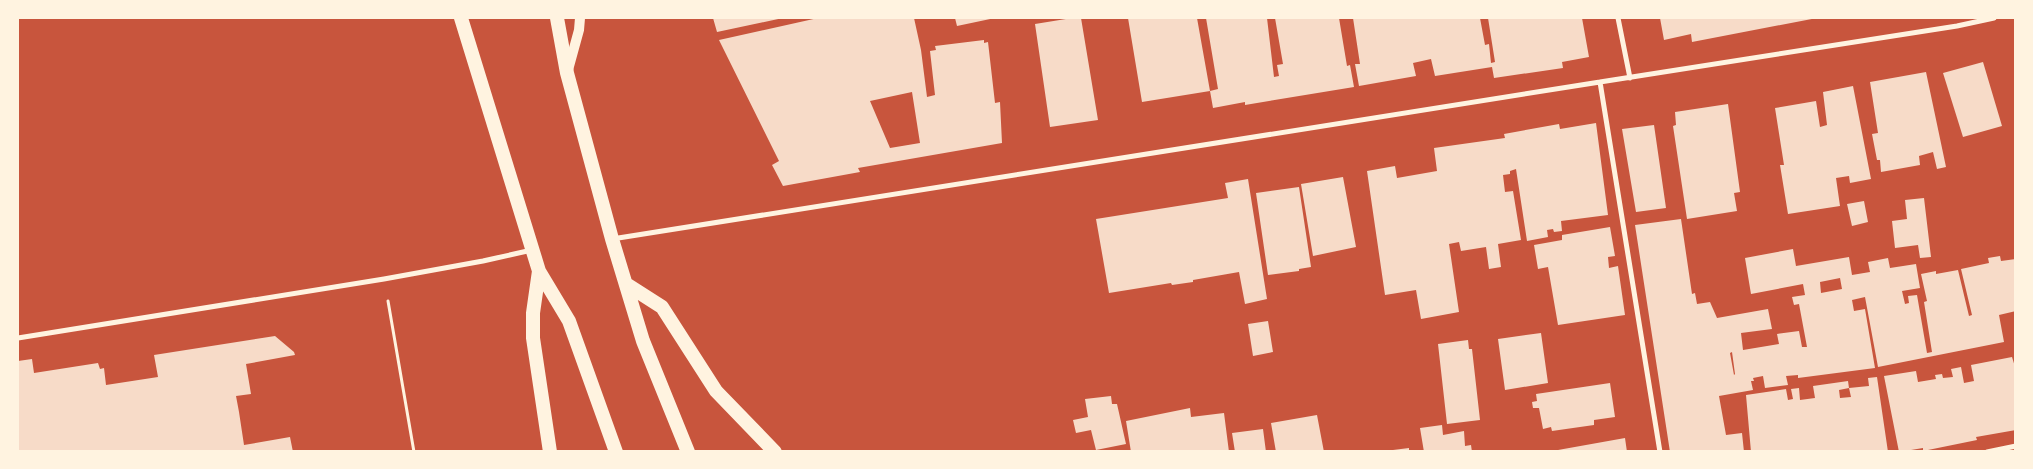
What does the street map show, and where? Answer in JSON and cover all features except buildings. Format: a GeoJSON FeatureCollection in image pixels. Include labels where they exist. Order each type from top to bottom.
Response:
{"type":"FeatureCollection","features":[{"type":"Feature","properties":{"kind":"highway"},"geometry":{"type":"LineString","coordinates":[[461,18],[538,271],[569,321],[616,452]]}},
{"type":"Feature","properties":{"kind":"highway"},"geometry":{"type":"LineString","coordinates":[[557,18],[567,74],[612,239],[643,341],[688,452]]}},
{"type":"Feature","properties":{"kind":"highway"},"geometry":{"type":"LineString","coordinates":[[538,271],[533,313],[533,338],[550,452]]}},
{"type":"Feature","properties":{"kind":"highway"},"geometry":{"type":"LineString","coordinates":[[626,284],[662,307],[716,391],[775,452]]}},
{"type":"Feature","properties":{"kind":"main road"},"geometry":{"type":"LineString","coordinates":[[567,74],[579,30],[580,18]]}},
{"type":"Feature","properties":{"kind":"street"},"geometry":{"type":"LineString","coordinates":[[1618,18],[1630,78]]}},
{"type":"Feature","properties":{"kind":"street"},"geometry":{"type":"LineString","coordinates":[[612,239],[1947,28],[1994,18]]}},
{"type":"Feature","properties":{"kind":"street"},"geometry":{"type":"LineString","coordinates":[[1600,82],[1660,452]]}},
{"type":"Feature","properties":{"kind":"street"},"geometry":{"type":"LineString","coordinates":[[18,338],[384,279],[483,262],[533,250]]}},
{"type":"Feature","properties":{"kind":"street"},"geometry":{"type":"LineString","coordinates":[[1987,452],[2016,446]]}},
{"type":"Feature","properties":{"kind":"path"},"geometry":{"type":"LineString","coordinates":[[384,279],[414,452]]}}]}
